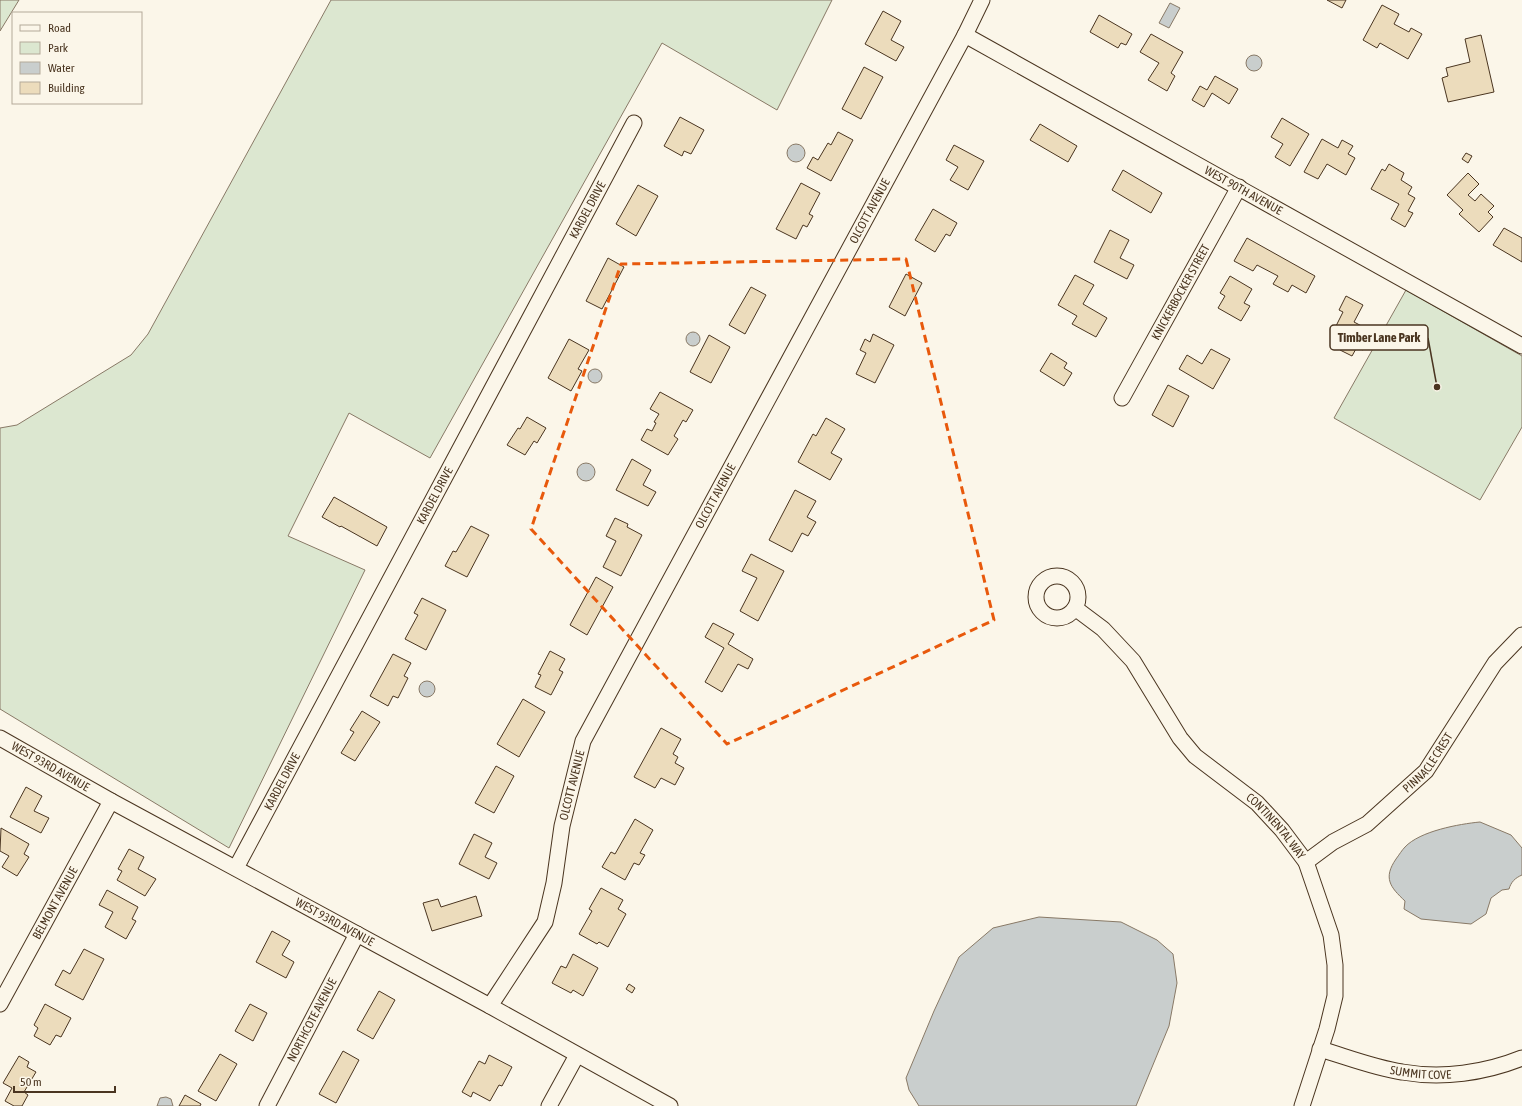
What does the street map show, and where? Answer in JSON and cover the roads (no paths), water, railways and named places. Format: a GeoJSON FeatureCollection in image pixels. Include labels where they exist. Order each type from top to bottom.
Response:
{"type":"FeatureCollection","features":[{"type":"Feature","properties":{"kind":"street","name":"OLCOTT AVENUE"},"geometry":{"type":"LineString","coordinates":[[490,1006],[545,922],[554,883],[562,826],[583,741],[965,35],[982,0]]}},
{"type":"Feature","properties":{"kind":"street","name":"WEST 90TH AVENUE"},"geometry":{"type":"LineString","coordinates":[[965,35],[1522,346]]}},
{"type":"Feature","properties":{"kind":"street","name":"KARDEL DRIVE"},"geometry":{"type":"LineString","coordinates":[[236,868],[634,123]]}},
{"type":"Feature","properties":{"kind":"street","name":"KNICKERBOCKER STREET"},"geometry":{"type":"LineString","coordinates":[[1122,398],[1238,187]]}},
{"type":"Feature","properties":{"kind":"street","name":"CONTINENTAL WAY"},"geometry":{"type":"LineString","coordinates":[[1075,608],[1103,629],[1133,661],[1163,712],[1180,738],[1195,756],[1257,803],[1282,830],[1306,862],[1331,934],[1335,965],[1334,996],[1320,1049],[1302,1106]]}},
{"type":"Feature","properties":{"kind":"street","name":"PINNACLE CREST"},"geometry":{"type":"LineString","coordinates":[[1306,862],[1332,842],[1367,824],[1426,770],[1494,663],[1522,635]]}},
{"type":"Feature","properties":{"kind":"street","name":"WEST 93RD AVENUE"},"geometry":{"type":"LineString","coordinates":[[0,738],[111,801],[490,1006],[670,1106]]}},
{"type":"Feature","properties":{"kind":"street","name":"BELMONT AVENUE"},"geometry":{"type":"LineString","coordinates":[[0,1004],[111,801]]}},
{"type":"Feature","properties":{"kind":"street","name":"NORTHCOTE AVENUE"},"geometry":{"type":"LineString","coordinates":[[267,1106],[357,934]]}},
{"type":"Feature","properties":{"kind":"street","name":"SUMMIT COVE"},"geometry":{"type":"LineString","coordinates":[[1320,1049],[1402,1072],[1438,1075],[1476,1072],[1522,1058]]}},
{"type":"Feature","properties":{"kind":"street"},"geometry":{"type":"LineString","coordinates":[[549,1106],[577,1055]]}},
{"type":"Feature","properties":{"kind":"water"},"geometry":{"type":"Polygon","coordinates":[[[1170,3],[1180,8],[1169,28],[1159,23],[1170,3]]]}},
{"type":"Feature","properties":{"kind":"water"},"geometry":{"type":"Polygon","coordinates":[[[1254,55],[1261,60],[1262,63],[1257,70],[1254,71],[1247,66],[1246,63],[1251,56],[1254,55]]]}},
{"type":"Feature","properties":{"kind":"water"},"geometry":{"type":"Polygon","coordinates":[[[796,144],[802,147],[805,153],[802,159],[796,162],[790,159],[787,153],[790,147],[796,144]]]}},
{"type":"Feature","properties":{"kind":"water"},"geometry":{"type":"Polygon","coordinates":[[[690,332],[696,332],[700,336],[700,342],[696,346],[690,346],[686,342],[686,336],[690,332]]]}},
{"type":"Feature","properties":{"kind":"water"},"geometry":{"type":"Polygon","coordinates":[[[592,369],[598,369],[602,373],[602,379],[598,383],[592,383],[588,379],[588,373],[592,369]]]}},
{"type":"Feature","properties":{"kind":"water"},"geometry":{"type":"Polygon","coordinates":[[[586,463],[592,466],[595,472],[592,478],[586,481],[580,478],[577,472],[580,466],[586,463]]]}},
{"type":"Feature","properties":{"kind":"water"},"geometry":{"type":"Polygon","coordinates":[[[427,681],[434,686],[435,689],[430,696],[427,697],[420,692],[419,689],[424,682],[427,681]]]}},
{"type":"Feature","properties":{"kind":"water"},"geometry":{"type":"Polygon","coordinates":[[[1480,822],[1511,835],[1522,848],[1522,875],[1514,880],[1509,889],[1502,890],[1491,898],[1486,914],[1471,924],[1421,919],[1404,909],[1405,901],[1392,887],[1389,877],[1392,866],[1404,848],[1412,841],[1440,829],[1480,822]]]}},
{"type":"Feature","properties":{"kind":"water"},"geometry":{"type":"Polygon","coordinates":[[[1039,917],[1121,922],[1157,940],[1173,954],[1177,983],[1169,1026],[1136,1106],[919,1106],[909,1090],[906,1078],[934,1011],[959,957],[993,928],[1039,917]]]}},
{"type":"Feature","properties":{"kind":"water"},"geometry":{"type":"Polygon","coordinates":[[[166,1097],[171,1099],[173,1106],[157,1106],[160,1098],[166,1097]]]}},
{"type":"Feature","properties":{"kind":"place","name":"Timber Lane Park"},"geometry":{"type":"Point","coordinates":[1437,387]}}]}
